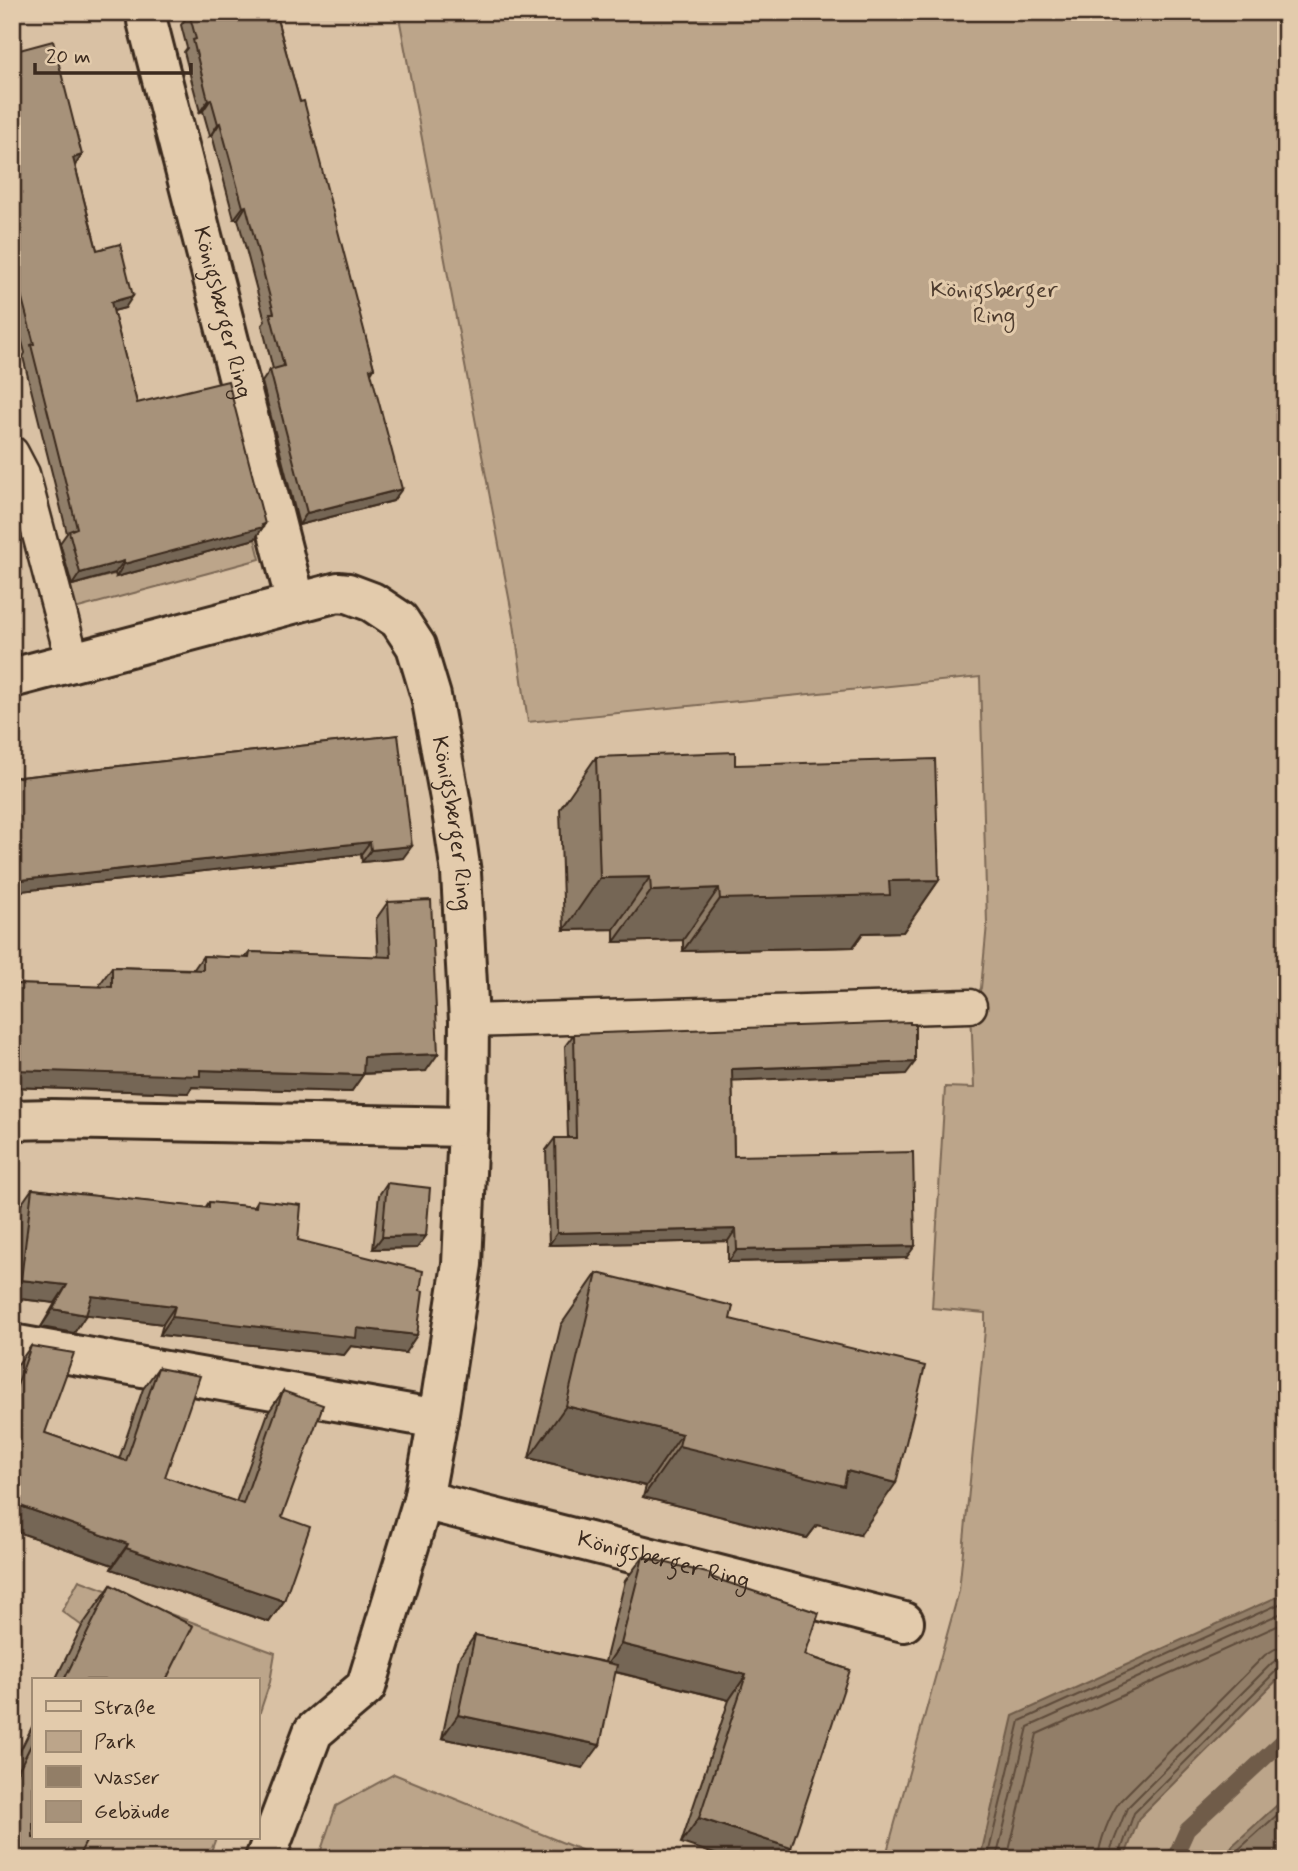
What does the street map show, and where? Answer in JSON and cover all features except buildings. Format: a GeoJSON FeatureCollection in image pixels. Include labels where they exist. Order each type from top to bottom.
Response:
{"type":"FeatureCollection","features":[{"type":"Feature","properties":{"kind":"street","name":"Königsberger Ring"},"geometry":{"type":"LineString","coordinates":[[147,21],[296,603]]}},
{"type":"Feature","properties":{"kind":"street","name":"Königsberger Ring"},"geometry":{"type":"LineString","coordinates":[[12,678],[338,592],[372,602],[399,620],[416,646],[431,696],[461,873],[468,1021],[468,1127],[462,1264],[423,1500],[366,1687],[313,1732],[265,1859]]}},
{"type":"Feature","properties":{"kind":"street"},"geometry":{"type":"LineString","coordinates":[[12,1120],[468,1127]]}},
{"type":"Feature","properties":{"kind":"street"},"geometry":{"type":"LineString","coordinates":[[12,1344],[438,1419]]}},
{"type":"Feature","properties":{"kind":"street","name":"Königsberger Ring"},"geometry":{"type":"LineString","coordinates":[[423,1500],[904,1622]]}},
{"type":"Feature","properties":{"kind":"lane"},"geometry":{"type":"LineString","coordinates":[[12,453],[23,474],[73,662]]}},
{"type":"Feature","properties":{"kind":"lane"},"geometry":{"type":"LineString","coordinates":[[468,1021],[970,1006]]}},
{"type":"Feature","properties":{"kind":"green space"},"geometry":{"type":"Polygon","coordinates":[[[398,12],[1286,12],[1286,1859],[885,1859],[959,1591],[985,1330],[985,1313],[932,1308],[945,1087],[974,1088],[971,1008],[981,988],[987,924],[980,677],[528,722],[514,624],[398,12]]]}},
{"type":"Feature","properties":{"kind":"green space"},"geometry":{"type":"Polygon","coordinates":[[[255,539],[260,559],[71,610],[65,587],[255,539]]]}},
{"type":"Feature","properties":{"kind":"green space"},"geometry":{"type":"Polygon","coordinates":[[[79,1580],[275,1653],[270,1682],[259,1715],[259,1678],[159,1678],[164,1667],[82,1626],[62,1611],[79,1580]]]}},
{"type":"Feature","properties":{"kind":"green space"},"geometry":{"type":"Polygon","coordinates":[[[394,1774],[603,1859],[318,1859],[336,1806],[394,1774]]]}},
{"type":"Feature","properties":{"kind":"green space"},"geometry":{"type":"Polygon","coordinates":[[[79,1840],[215,1840],[208,1859],[69,1859],[79,1840]]]}},
{"type":"Feature","properties":{"kind":"water"},"geometry":{"type":"Polygon","coordinates":[[[1286,1593],[1286,1671],[1139,1818],[1124,1859],[980,1859],[1013,1716],[1286,1593]]]}},
{"type":"Feature","properties":{"kind":"water"},"geometry":{"type":"Polygon","coordinates":[[[1286,1797],[1286,1859],[1226,1859],[1233,1845],[1286,1797]]]}},
{"type":"Feature","properties":{"kind":"waterway"},"geometry":{"type":"LineString","coordinates":[[1174,1859],[1187,1830],[1286,1738]]}}]}
